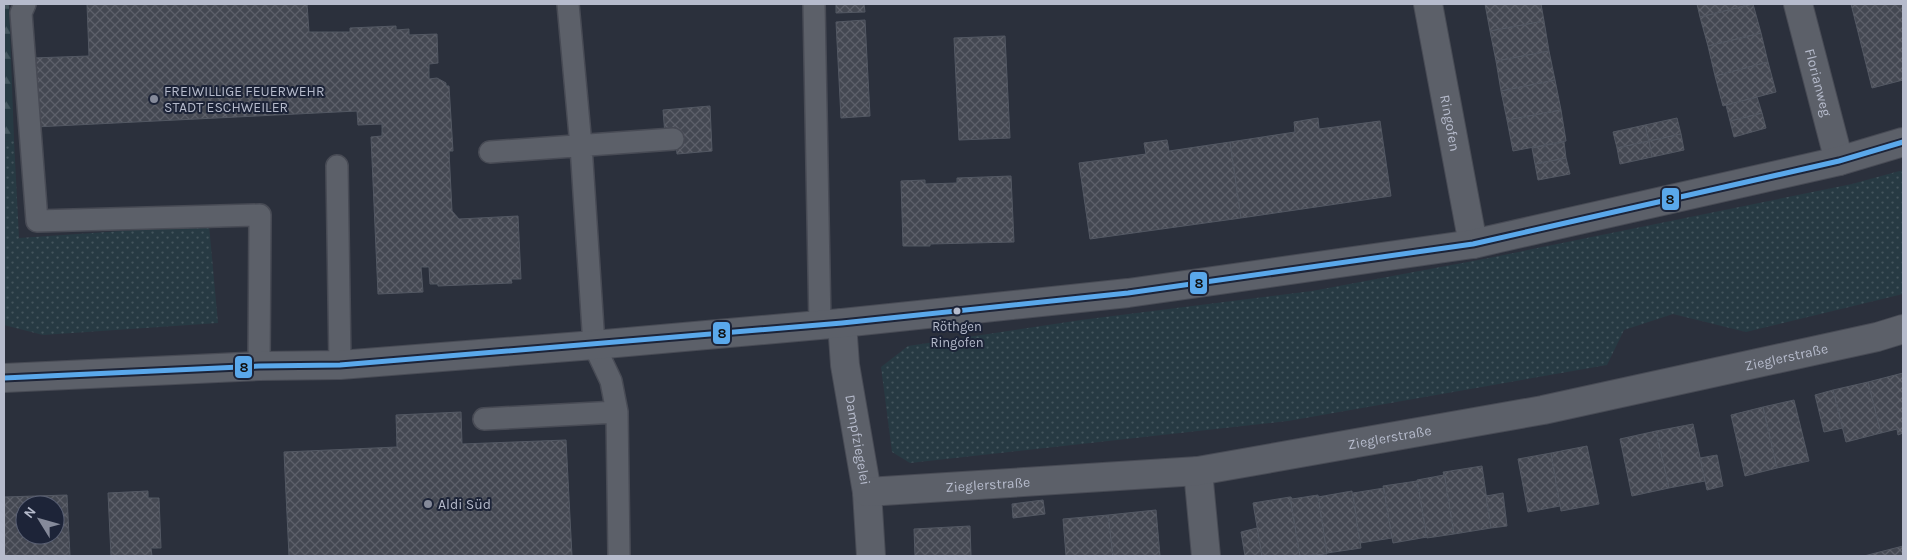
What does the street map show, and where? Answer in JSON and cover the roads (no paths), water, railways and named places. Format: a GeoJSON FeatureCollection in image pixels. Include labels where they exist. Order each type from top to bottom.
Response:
{"type":"FeatureCollection","features":[{"type":"Feature","properties":{"kind":"street","name":"Ringofen"},"geometry":{"type":"LineString","coordinates":[[1428,4],[1473,244]]}},
{"type":"Feature","properties":{"kind":"street","name":"Florianweg"},"geometry":{"type":"LineString","coordinates":[[1798,4],[1839,161]]}},
{"type":"Feature","properties":{"kind":"street"},"geometry":{"type":"LineString","coordinates":[[4,378],[340,364],[594,345],[831,324],[1128,292],[1473,244],[1839,161],[1903,142]]}},
{"type":"Feature","properties":{"kind":"street","name":"Dampfziegelei"},"geometry":{"type":"LineString","coordinates":[[831,324],[845,365],[867,492],[871,556]]}},
{"type":"Feature","properties":{"kind":"street","name":"Zieglerstraße"},"geometry":{"type":"LineString","coordinates":[[867,492],[1198,472],[1543,410],[1877,337],[1903,329]]}},
{"type":"Feature","properties":{"kind":"street"},"geometry":{"type":"LineString","coordinates":[[1198,472],[1206,556]]}},
{"type":"Feature","properties":{"kind":"lane"},"geometry":{"type":"LineString","coordinates":[[25,4],[21,13],[37,221],[260,214],[259,366]]}},
{"type":"Feature","properties":{"kind":"lane"},"geometry":{"type":"LineString","coordinates":[[568,4],[581,146],[594,345],[611,381],[617,412],[619,556]]}},
{"type":"Feature","properties":{"kind":"lane"},"geometry":{"type":"LineString","coordinates":[[814,4],[831,324]]}},
{"type":"Feature","properties":{"kind":"lane"},"geometry":{"type":"LineString","coordinates":[[490,152],[674,139]]}},
{"type":"Feature","properties":{"kind":"lane"},"geometry":{"type":"LineString","coordinates":[[337,166],[340,364]]}},
{"type":"Feature","properties":{"kind":"lane"},"geometry":{"type":"LineString","coordinates":[[484,419],[617,412]]}},
{"type":"Feature","properties":{"kind":"place","name":"FREIWILLIGE FEUERWEHR STADT ESCHWEILER"},"geometry":{"type":"Point","coordinates":[154,99]}},
{"type":"Feature","properties":{"kind":"place","name":"Röthgen Ringofen"},"geometry":{"type":"Point","coordinates":[957,311]}},
{"type":"Feature","properties":{"kind":"place","name":"Aldi Süd"},"geometry":{"type":"Point","coordinates":[428,504]}}]}
